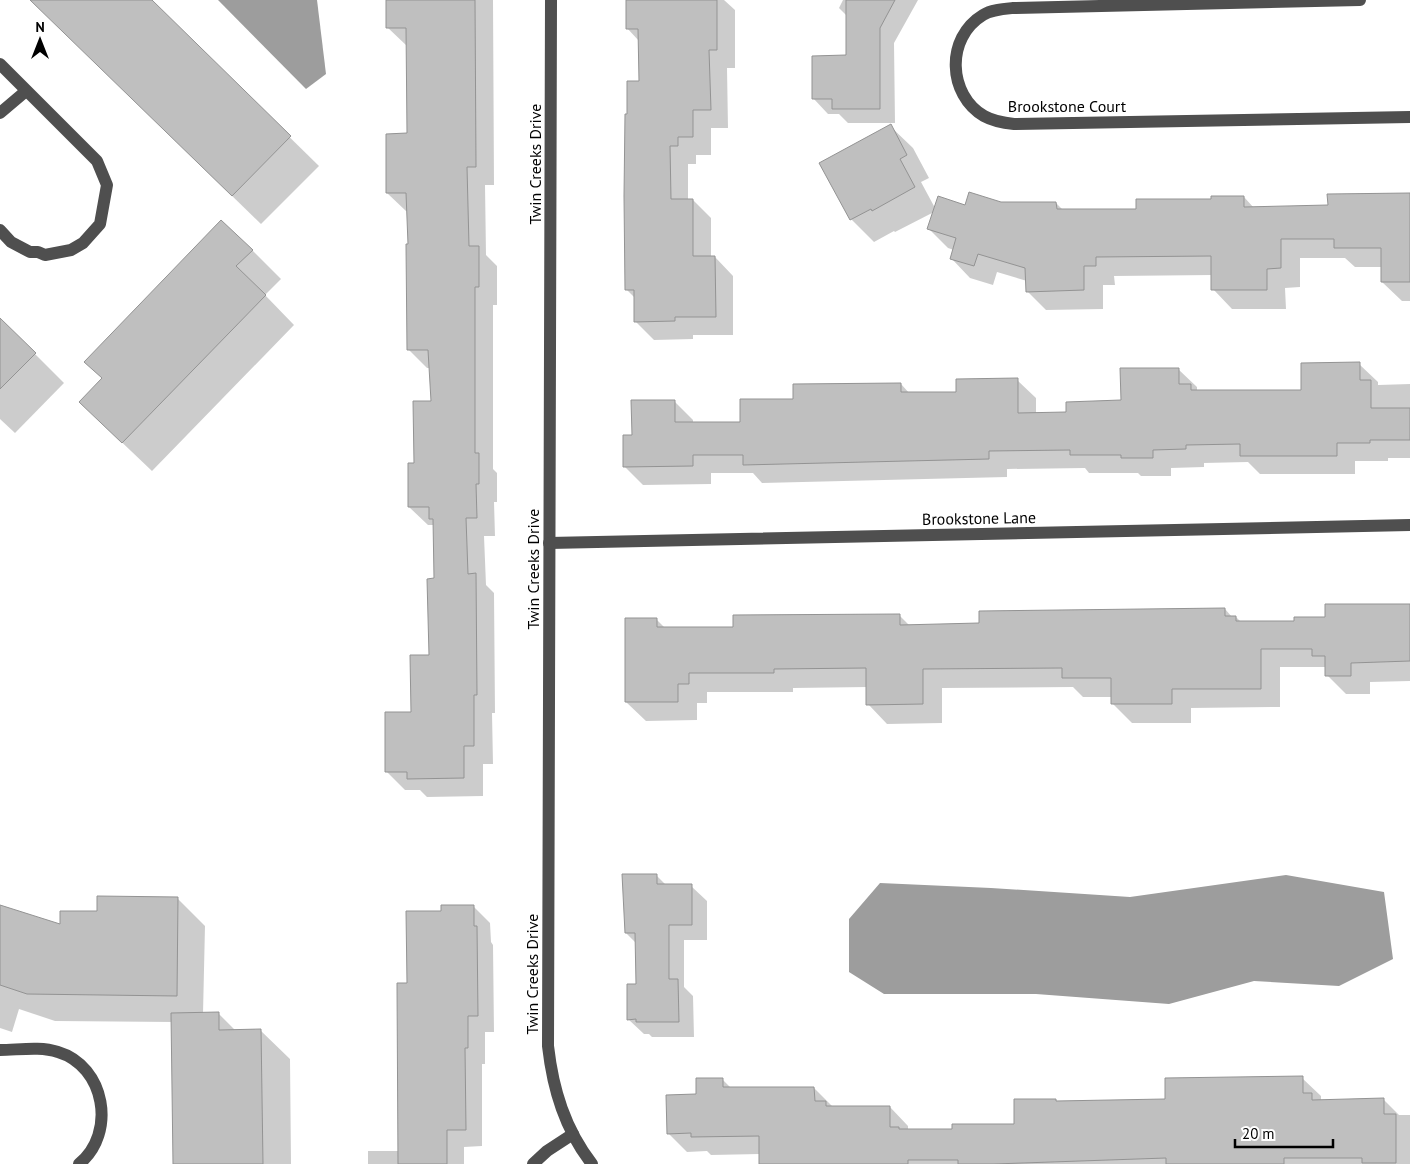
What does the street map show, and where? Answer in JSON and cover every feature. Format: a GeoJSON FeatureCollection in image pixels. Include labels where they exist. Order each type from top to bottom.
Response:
{"type":"FeatureCollection","features":[{"type":"Feature","properties":{"kind":"street","name":"Twin Creeks Drive"},"geometry":{"type":"LineString","coordinates":[[551,0],[548,1046],[556,1093],[566,1122],[580,1149],[592,1164]]}},
{"type":"Feature","properties":{"kind":"street","name":"Brookstone Court"},"geometry":{"type":"LineString","coordinates":[[1360,0],[1013,8],[997,10],[983,15],[972,24],[957,51],[954,68],[963,97],[984,117],[1014,124],[1410,117]]}},
{"type":"Feature","properties":{"kind":"street"},"geometry":{"type":"LineString","coordinates":[[0,64],[26,92],[98,160],[107,185],[100,224],[82,243],[71,250],[45,255],[24,250],[11,242],[0,230]]}},
{"type":"Feature","properties":{"kind":"street"},"geometry":{"type":"LineString","coordinates":[[0,112],[26,92]]}},
{"type":"Feature","properties":{"kind":"street","name":"Brookstone Lane"},"geometry":{"type":"LineString","coordinates":[[549,543],[1410,525]]}},
{"type":"Feature","properties":{"kind":"street"},"geometry":{"type":"LineString","coordinates":[[0,1050],[45,1050],[58,1052],[83,1067],[92,1079],[102,1106],[102,1120],[99,1135],[93,1147],[79,1164]]}},
{"type":"Feature","properties":{"kind":"street"},"geometry":{"type":"LineString","coordinates":[[533,1164],[547,1151],[573,1134]]}},
{"type":"Feature","properties":{"kind":"shaded area"},"geometry":{"type":"Polygon","coordinates":[[[218,0],[317,0],[326,74],[306,89],[218,0]]]}},
{"type":"Feature","properties":{"kind":"shaded area"},"geometry":{"type":"Polygon","coordinates":[[[1286,875],[1384,892],[1393,959],[1339,986],[1254,981],[1169,1004],[1036,994],[884,994],[849,972],[849,919],[880,883],[1130,897],[1286,875]]]}},
{"type":"Feature","properties":{"kind":"building"},"geometry":{"type":"Polygon","coordinates":[[[30,0],[152,0],[291,136],[232,196],[30,0]]]}},
{"type":"Feature","properties":{"kind":"building"},"geometry":{"type":"Polygon","coordinates":[[[386,0],[475,0],[476,167],[467,167],[469,246],[479,246],[479,287],[475,287],[475,453],[479,453],[479,484],[476,484],[477,518],[466,518],[468,574],[476,573],[477,695],[474,695],[474,746],[464,746],[464,778],[407,779],[407,772],[385,772],[385,712],[411,712],[410,655],[429,655],[427,579],[434,578],[433,519],[429,519],[429,507],[408,507],[408,463],[414,463],[413,401],[431,401],[428,350],[407,350],[406,244],[408,244],[406,193],[386,193],[386,134],[407,133],[406,28],[386,28],[386,0]]]}},
{"type":"Feature","properties":{"kind":"building"},"geometry":{"type":"Polygon","coordinates":[[[626,0],[717,0],[717,50],[709,50],[711,110],[693,110],[693,137],[678,137],[678,146],[670,146],[671,199],[693,199],[693,256],[715,256],[716,317],[675,317],[675,321],[634,322],[634,290],[625,290],[625,114],[627,114],[627,81],[639,81],[638,29],[626,29],[626,0]]]}},
{"type":"Feature","properties":{"kind":"building"},"geometry":{"type":"Polygon","coordinates":[[[846,0],[895,0],[880,28],[880,109],[832,109],[832,99],[812,99],[812,56],[846,55],[846,0]]]}},
{"type":"Feature","properties":{"kind":"building"},"geometry":{"type":"Polygon","coordinates":[[[891,124],[907,155],[900,159],[915,187],[872,211],[871,209],[850,220],[819,163],[891,124]]]}},
{"type":"Feature","properties":{"kind":"building"},"geometry":{"type":"Polygon","coordinates":[[[969,192],[1001,202],[1056,202],[1057,209],[1136,209],[1136,199],[1211,199],[1211,196],[1244,196],[1244,207],[1328,205],[1327,194],[1410,193],[1410,282],[1381,282],[1381,248],[1334,248],[1334,239],[1281,239],[1281,268],[1267,269],[1267,290],[1211,290],[1211,256],[1096,257],[1096,266],[1084,266],[1084,290],[1026,292],[1025,268],[978,254],[974,266],[950,259],[956,238],[927,229],[938,196],[965,205],[969,192]]]}},
{"type":"Feature","properties":{"kind":"building"},"geometry":{"type":"Polygon","coordinates":[[[221,220],[253,250],[236,266],[266,295],[122,443],[79,402],[102,378],[84,362],[221,220]]]}},
{"type":"Feature","properties":{"kind":"building"},"geometry":{"type":"Polygon","coordinates":[[[0,318],[36,353],[0,389],[0,318]]]}},
{"type":"Feature","properties":{"kind":"building"},"geometry":{"type":"Polygon","coordinates":[[[1360,362],[1360,380],[1371,380],[1371,408],[1410,408],[1410,440],[1370,440],[1370,443],[1337,443],[1337,456],[1240,456],[1240,444],[1186,445],[1186,449],[1153,450],[1153,458],[1121,458],[1121,455],[1070,455],[1070,450],[989,451],[989,459],[743,465],[743,455],[693,455],[693,466],[623,467],[623,435],[632,435],[631,400],[675,400],[675,422],[740,422],[740,399],[793,399],[793,384],[901,383],[901,392],[956,392],[956,379],[1018,378],[1018,413],[1066,412],[1066,402],[1121,400],[1120,368],[1179,368],[1179,384],[1191,384],[1191,390],[1301,390],[1301,363],[1360,362]]]}},
{"type":"Feature","properties":{"kind":"building"},"geometry":{"type":"Polygon","coordinates":[[[1325,604],[1410,604],[1410,661],[1351,663],[1351,676],[1325,676],[1325,656],[1312,656],[1312,649],[1261,649],[1261,689],[1172,689],[1172,704],[1111,704],[1111,678],[1062,678],[1062,668],[923,669],[923,704],[866,705],[866,668],[774,669],[774,673],[689,673],[689,684],[678,684],[678,702],[625,702],[625,618],[657,618],[657,627],[733,627],[733,615],[900,614],[900,625],[979,623],[979,611],[1225,608],[1225,616],[1236,616],[1236,621],[1294,621],[1294,617],[1325,617],[1325,604]]]}},
{"type":"Feature","properties":{"kind":"building"},"geometry":{"type":"Polygon","coordinates":[[[622,874],[657,874],[657,884],[692,884],[692,925],[669,925],[669,979],[678,979],[679,1022],[636,1022],[636,1019],[627,1020],[627,984],[636,984],[635,933],[625,933],[622,874]]]}},
{"type":"Feature","properties":{"kind":"building"},"geometry":{"type":"Polygon","coordinates":[[[97,896],[178,897],[177,996],[27,994],[0,985],[0,905],[60,924],[60,911],[97,911],[97,896]]]}},
{"type":"Feature","properties":{"kind":"building"},"geometry":{"type":"Polygon","coordinates":[[[441,905],[474,905],[474,926],[477,926],[478,1016],[468,1016],[468,1048],[465,1048],[466,1130],[447,1130],[447,1164],[398,1164],[397,983],[407,983],[406,911],[441,911],[441,905]]]}},
{"type":"Feature","properties":{"kind":"building"},"geometry":{"type":"Polygon","coordinates":[[[219,1012],[219,1030],[261,1029],[263,1164],[173,1164],[171,1013],[219,1012]]]}},
{"type":"Feature","properties":{"kind":"building"},"geometry":{"type":"Polygon","coordinates":[[[1303,1076],[1303,1093],[1312,1093],[1312,1100],[1384,1098],[1384,1114],[1396,1114],[1396,1163],[1362,1163],[1362,1158],[1284,1158],[1284,1164],[1166,1164],[1166,1158],[994,1164],[958,1164],[958,1160],[908,1160],[908,1164],[759,1164],[759,1136],[691,1137],[691,1133],[667,1134],[666,1095],[696,1094],[696,1078],[723,1078],[723,1087],[814,1087],[815,1101],[826,1101],[826,1106],[890,1106],[890,1127],[899,1127],[899,1129],[952,1129],[952,1124],[1014,1124],[1014,1099],[1056,1099],[1056,1101],[1165,1099],[1165,1078],[1303,1076]]]}}]}
